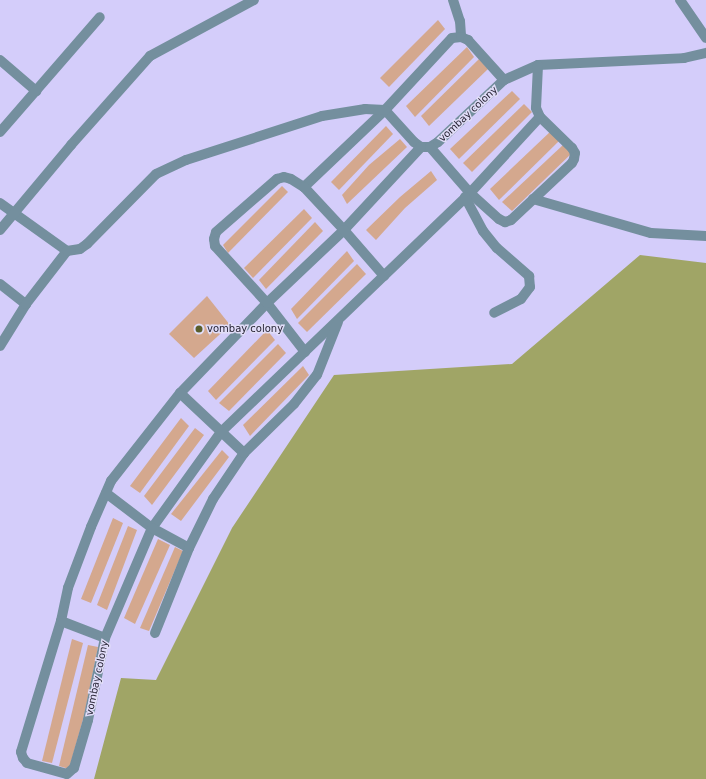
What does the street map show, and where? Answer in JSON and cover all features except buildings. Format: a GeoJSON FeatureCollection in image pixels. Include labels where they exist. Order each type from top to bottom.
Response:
{"type":"FeatureCollection","features":[{"type":"Feature","properties":{"kind":"street"},"geometry":{"type":"LineString","coordinates":[[0,230],[150,56],[254,0]]}},
{"type":"Feature","properties":{"kind":"street"},"geometry":{"type":"LineString","coordinates":[[304,187],[385,110],[446,43],[452,38],[461,37],[460,21],[453,0]]}},
{"type":"Feature","properties":{"kind":"street"},"geometry":{"type":"LineString","coordinates":[[685,2],[706,38]]}},
{"type":"Feature","properties":{"kind":"street"},"geometry":{"type":"LineString","coordinates":[[0,132],[100,17]]}},
{"type":"Feature","properties":{"kind":"street","name":"vombay colony"},"geometry":{"type":"LineString","coordinates":[[426,147],[438,142],[504,80],[468,40],[461,37]]}},
{"type":"Feature","properties":{"kind":"street"},"geometry":{"type":"LineString","coordinates":[[504,80],[538,65],[684,58],[706,53]]}},
{"type":"Feature","properties":{"kind":"street"},"geometry":{"type":"LineString","coordinates":[[4,63],[36,91]]}},
{"type":"Feature","properties":{"kind":"street"},"geometry":{"type":"LineString","coordinates":[[468,195],[505,222],[511,220],[572,163],[575,153],[572,148],[540,117],[536,100],[538,65]]}},
{"type":"Feature","properties":{"kind":"street"},"geometry":{"type":"LineString","coordinates":[[0,203],[13,214],[67,251],[80,249],[87,244],[148,181],[156,174],[175,164],[322,116],[365,109],[385,110]]}},
{"type":"Feature","properties":{"kind":"street","name":"vombay colony"},"geometry":{"type":"LineString","coordinates":[[62,621],[22,752],[23,758],[28,763],[67,774],[74,768],[88,720],[105,638],[152,528],[221,432],[468,195],[426,147],[414,142],[385,110]]}},
{"type":"Feature","properties":{"kind":"street"},"geometry":{"type":"LineString","coordinates":[[468,195],[540,117]]}},
{"type":"Feature","properties":{"kind":"street"},"geometry":{"type":"LineString","coordinates":[[105,638],[62,621],[68,588],[111,481],[180,393],[267,303],[344,230],[426,147]]}},
{"type":"Feature","properties":{"kind":"street"},"geometry":{"type":"LineString","coordinates":[[305,352],[267,303],[215,246],[214,238],[216,232],[277,179],[284,177],[292,179],[304,187],[384,276]]}},
{"type":"Feature","properties":{"kind":"street"},"geometry":{"type":"LineString","coordinates":[[468,195],[483,231],[497,248],[529,276],[530,287],[521,299],[494,312]]}},
{"type":"Feature","properties":{"kind":"street"},"geometry":{"type":"LineString","coordinates":[[533,199],[651,233],[706,236]]}},
{"type":"Feature","properties":{"kind":"street"},"geometry":{"type":"LineString","coordinates":[[0,346],[26,304],[67,251]]}},
{"type":"Feature","properties":{"kind":"street"},"geometry":{"type":"LineString","coordinates":[[0,284],[26,304]]}},
{"type":"Feature","properties":{"kind":"street"},"geometry":{"type":"LineString","coordinates":[[155,633],[190,548],[213,499],[244,454],[294,404],[317,376],[340,318]]}},
{"type":"Feature","properties":{"kind":"street"},"geometry":{"type":"LineString","coordinates":[[180,393],[244,454]]}},
{"type":"Feature","properties":{"kind":"street"},"geometry":{"type":"LineString","coordinates":[[106,494],[152,528],[190,548]]}},
{"type":"Feature","properties":{"kind":"green space"},"geometry":{"type":"Polygon","coordinates":[[[640,255],[706,263],[706,779],[94,779],[121,678],[156,680],[232,528],[334,375],[512,364],[640,255]]]}},
{"type":"Feature","properties":{"kind":"place","name":"vombay colony"},"geometry":{"type":"Point","coordinates":[199,329]}}]}
